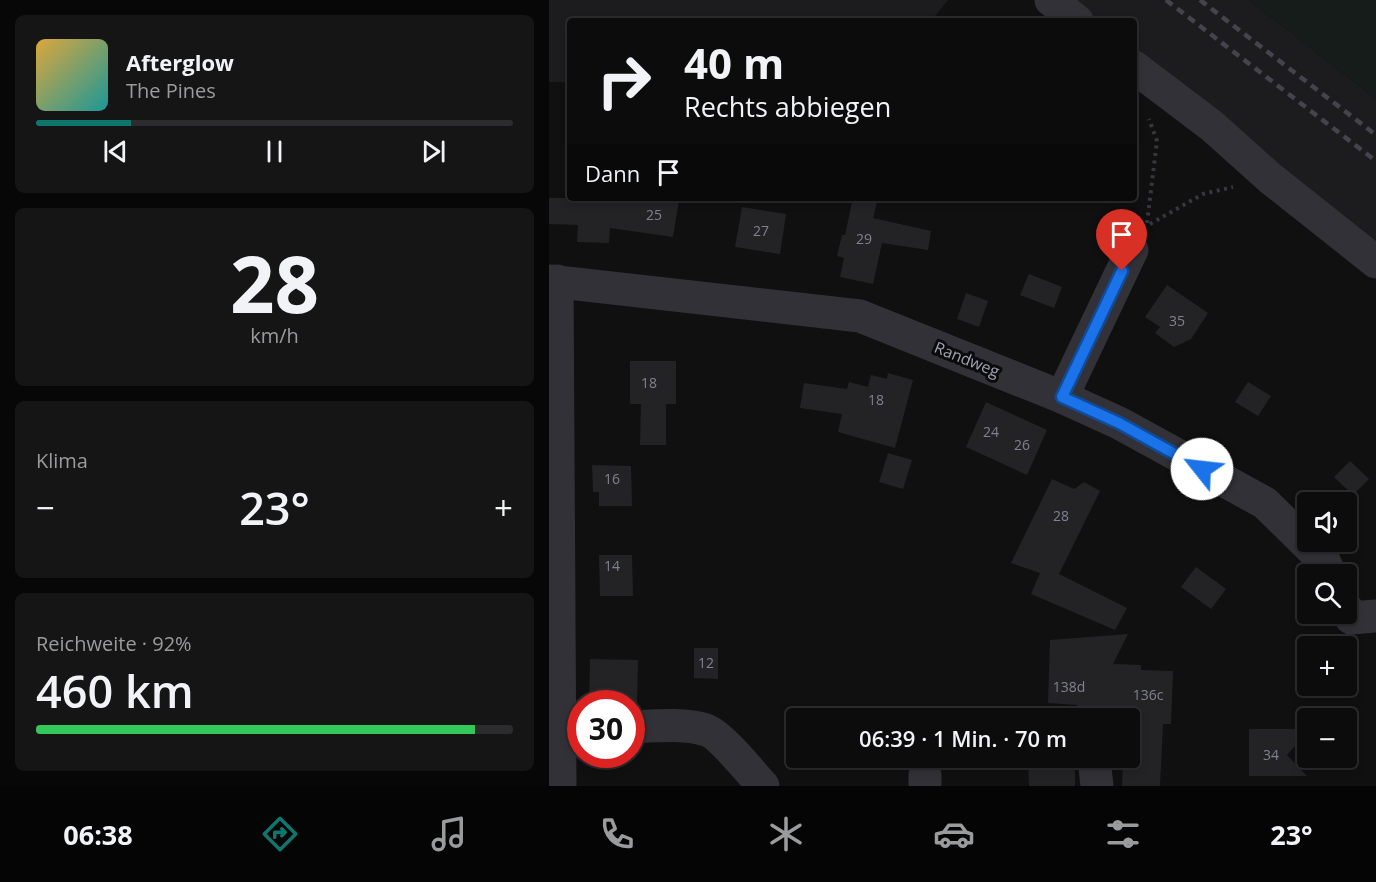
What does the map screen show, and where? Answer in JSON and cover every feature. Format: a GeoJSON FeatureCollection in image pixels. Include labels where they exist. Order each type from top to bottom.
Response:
{"type":"FeatureCollection","features":[{"type":"Feature","properties":{"kind":"street"},"geometry":{"type":"LineString","coordinates":[[1051,0],[1073,18]]}},
{"type":"Feature","properties":{"kind":"street"},"geometry":{"type":"LineString","coordinates":[[1137,69],[1212,126],[1270,178],[1376,262]]}},
{"type":"Feature","properties":{"kind":"street"},"geometry":{"type":"LineString","coordinates":[[1062,397],[1133,250]]}},
{"type":"Feature","properties":{"kind":"street"},"geometry":{"type":"LineString","coordinates":[[553,281],[568,690]]}},
{"type":"Feature","properties":{"kind":"street","name":"Randweg"},"geometry":{"type":"LineString","coordinates":[[553,281],[860,316],[1062,397],[1119,423],[1265,503],[1325,564]]}},
{"type":"Feature","properties":{"kind":"street"},"geometry":{"type":"LineString","coordinates":[[1357,618],[1376,616]]}},
{"type":"Feature","properties":{"kind":"street"},"geometry":{"type":"LineString","coordinates":[[645,726],[669,725],[708,730],[732,752],[762,786]]}},
{"type":"Feature","properties":{"kind":"street"},"geometry":{"type":"LineString","coordinates":[[560,786],[567,747]]}},
{"type":"Feature","properties":{"kind":"street"},"geometry":{"type":"LineString","coordinates":[[1095,768],[1097,786]]}},
{"type":"Feature","properties":{"kind":"path"},"geometry":{"type":"LineString","coordinates":[[1145,110],[1157,141],[1147,226],[1203,194],[1270,178]]}},
{"type":"Feature","properties":{"kind":"shaded area"},"geometry":{"type":"Polygon","coordinates":[[[549,0],[948,0],[933,18],[567,18],[567,82],[549,82],[549,0]]]}},
{"type":"Feature","properties":{"kind":"shaded area"},"geometry":{"type":"Polygon","coordinates":[[[1047,0],[1249,0],[1376,99],[1376,247],[1137,68],[1137,18],[1071,18],[1047,0]]]}},
{"type":"Feature","properties":{"kind":"shaded area"},"geometry":{"type":"Polygon","coordinates":[[[1249,0],[1376,0],[1376,99],[1249,0]]]}},
{"type":"Feature","properties":{"kind":"building"},"geometry":{"type":"Polygon","coordinates":[[[549,198],[567,198],[567,201],[679,201],[673,237],[610,228],[609,243],[577,242],[578,225],[549,224],[549,198]]]}},
{"type":"Feature","properties":{"kind":"building"},"geometry":{"type":"Polygon","coordinates":[[[852,201],[877,201],[873,218],[931,231],[928,250],[882,243],[873,284],[840,277],[844,258],[837,256],[842,235],[845,235],[852,201]]]}},
{"type":"Feature","properties":{"kind":"building"},"geometry":{"type":"Polygon","coordinates":[[[742,207],[786,214],[780,254],[735,247],[742,207]]]}},
{"type":"Feature","properties":{"kind":"building"},"geometry":{"type":"Polygon","coordinates":[[[1029,274],[1062,287],[1054,308],[1020,295],[1029,274]]]}},
{"type":"Feature","properties":{"kind":"building"},"geometry":{"type":"Polygon","coordinates":[[[1167,285],[1208,313],[1191,339],[1174,347],[1155,333],[1160,327],[1145,317],[1167,285]]]}},
{"type":"Feature","properties":{"kind":"building"},"geometry":{"type":"Polygon","coordinates":[[[966,293],[988,301],[979,327],[957,319],[966,293]]]}},
{"type":"Feature","properties":{"kind":"building"},"geometry":{"type":"Polygon","coordinates":[[[630,361],[676,361],[676,404],[666,404],[666,445],[640,445],[641,404],[630,404],[630,361]]]}},
{"type":"Feature","properties":{"kind":"building"},"geometry":{"type":"Polygon","coordinates":[[[888,373],[913,380],[895,448],[838,432],[842,414],[800,408],[804,383],[847,389],[849,382],[868,387],[871,375],[887,379],[888,373]]]}},
{"type":"Feature","properties":{"kind":"building"},"geometry":{"type":"Polygon","coordinates":[[[1248,382],[1271,396],[1258,416],[1235,402],[1248,382]]]}},
{"type":"Feature","properties":{"kind":"building"},"geometry":{"type":"Polygon","coordinates":[[[986,402],[1047,430],[1027,475],[966,447],[986,402]]]}},
{"type":"Feature","properties":{"kind":"building"},"geometry":{"type":"Polygon","coordinates":[[[888,453],[912,460],[903,489],[879,482],[888,453]]]}},
{"type":"Feature","properties":{"kind":"building"},"geometry":{"type":"Polygon","coordinates":[[[1350,461],[1369,479],[1356,492],[1350,492],[1334,477],[1350,461]]]}},
{"type":"Feature","properties":{"kind":"building"},"geometry":{"type":"Polygon","coordinates":[[[592,465],[631,466],[632,506],[599,506],[599,492],[593,492],[592,465]]]}},
{"type":"Feature","properties":{"kind":"building"},"geometry":{"type":"Polygon","coordinates":[[[1052,479],[1074,489],[1084,482],[1100,491],[1059,574],[1127,608],[1115,630],[1031,594],[1040,573],[1011,563],[1052,479]]]}},
{"type":"Feature","properties":{"kind":"building"},"geometry":{"type":"Polygon","coordinates":[[[599,555],[632,555],[633,596],[600,596],[599,555]]]}},
{"type":"Feature","properties":{"kind":"building"},"geometry":{"type":"Polygon","coordinates":[[[1196,567],[1226,589],[1211,609],[1181,587],[1196,567]]]}},
{"type":"Feature","properties":{"kind":"building"},"geometry":{"type":"Polygon","coordinates":[[[1128,634],[1113,664],[1141,665],[1141,670],[1173,671],[1171,724],[1163,724],[1160,786],[1122,786],[1123,768],[1140,768],[1140,708],[1077,708],[1077,705],[1048,703],[1050,640],[1128,634]]]}},
{"type":"Feature","properties":{"kind":"building"},"geometry":{"type":"Polygon","coordinates":[[[694,648],[718,648],[718,679],[694,678],[694,648]]]}},
{"type":"Feature","properties":{"kind":"building"},"geometry":{"type":"Polygon","coordinates":[[[590,659],[638,660],[637,690],[589,690],[590,659]]]}},
{"type":"Feature","properties":{"kind":"building"},"geometry":{"type":"Polygon","coordinates":[[[1249,729],[1296,729],[1296,745],[1287,755],[1307,776],[1249,776],[1249,729]]]}},
{"type":"Feature","properties":{"kind":"building"},"geometry":{"type":"Polygon","coordinates":[[[1028,768],[1075,768],[1075,786],[1029,786],[1028,768]]]}},
{"type":"Feature","properties":{"kind":"railway"},"geometry":{"type":"LineString","coordinates":[[1166,0],[1376,161]]}},
{"type":"Feature","properties":{"kind":"railway"},"geometry":{"type":"LineString","coordinates":[[1200,0],[1376,135]]}},
{"type":"Feature","properties":{"kind":"route"},"geometry":{"type":"LineString","coordinates":[[1122,271],[1062,397],[1119,423],[1202,469]]}}]}
